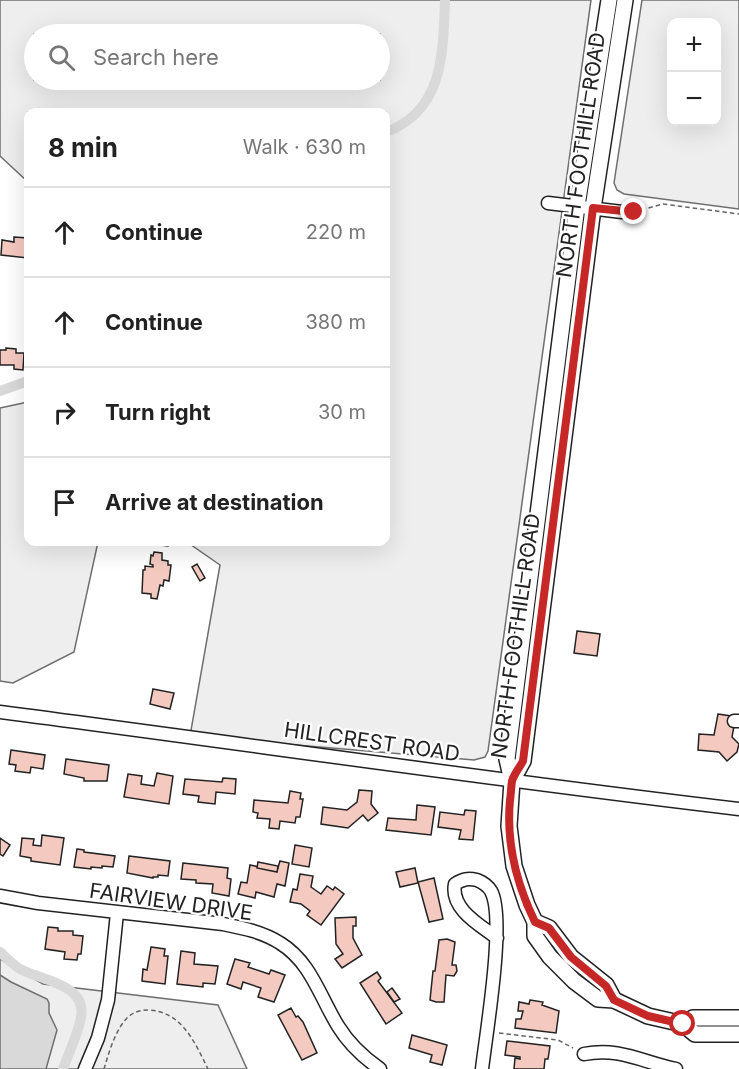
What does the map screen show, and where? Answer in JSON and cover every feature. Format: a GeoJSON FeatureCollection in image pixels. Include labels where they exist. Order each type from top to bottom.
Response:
{"type":"FeatureCollection","features":[{"type":"Feature","properties":{"kind":"main road","name":"NORTH FOOTHILL ROAD"},"geometry":{"type":"LineString","coordinates":[[512,781],[507,759],[577,206],[609,0]]}},
{"type":"Feature","properties":{"kind":"main road","name":"NORTH FOOTHILL ROAD"},"geometry":{"type":"LineString","coordinates":[[512,781],[523,761],[593,208],[625,0]]}},
{"type":"Feature","properties":{"kind":"main road"},"geometry":{"type":"LineString","coordinates":[[512,781],[509,814],[512,855],[519,882],[535,922],[535,936],[565,973],[598,999],[614,1000],[648,1016],[683,1024],[695,1034],[739,1034]]}},
{"type":"Feature","properties":{"kind":"main road"},"geometry":{"type":"LineString","coordinates":[[683,1024],[693,1018],[739,1018]]}},
{"type":"Feature","properties":{"kind":"street"},"geometry":{"type":"LineString","coordinates":[[548,202],[622,212]]}},
{"type":"Feature","properties":{"kind":"street","name":"HILLCREST ROAD"},"geometry":{"type":"LineString","coordinates":[[0,712],[739,809]]}},
{"type":"Feature","properties":{"kind":"street"},"geometry":{"type":"LineString","coordinates":[[482,1069],[497,938],[496,913],[491,892],[483,882],[462,879],[455,884],[454,891],[460,908],[497,938]]}},
{"type":"Feature","properties":{"kind":"street","name":"FAIRVIEW DRIVE"},"geometry":{"type":"LineString","coordinates":[[0,896],[117,913],[223,924],[246,929],[280,944],[306,967],[347,1040],[380,1069]]}},
{"type":"Feature","properties":{"kind":"street"},"geometry":{"type":"LineString","coordinates":[[85,1069],[98,1038],[108,1000],[117,913]]}},
{"type":"Feature","properties":{"kind":"street"},"geometry":{"type":"LineString","coordinates":[[584,1054],[601,1051],[618,1052],[652,1064],[676,1069]]}},
{"type":"Feature","properties":{"kind":"path"},"geometry":{"type":"LineString","coordinates":[[622,212],[634,212],[663,204],[739,214]]}},
{"type":"Feature","properties":{"kind":"path"},"geometry":{"type":"LineString","coordinates":[[104,1069],[125,1020],[132,1013],[156,1010],[173,1017],[185,1028],[194,1040],[208,1069]]}},
{"type":"Feature","properties":{"kind":"path"},"geometry":{"type":"LineString","coordinates":[[486,1032],[558,1040],[584,1054]]}},
{"type":"Feature","properties":{"kind":"shaded area"},"geometry":{"type":"Polygon","coordinates":[[[0,0],[591,0],[488,751],[485,757],[474,760],[190,736],[220,565],[193,546],[390,546],[390,108],[24,108],[24,178],[0,156],[0,0]]]}},
{"type":"Feature","properties":{"kind":"shaded area"},"geometry":{"type":"Polygon","coordinates":[[[642,0],[739,0],[739,209],[624,194],[617,190],[614,183],[642,0]]]}},
{"type":"Feature","properties":{"kind":"shaded area"},"geometry":{"type":"Polygon","coordinates":[[[24,403],[24,546],[97,546],[74,652],[13,683],[0,681],[0,408],[24,403]]]}},
{"type":"Feature","properties":{"kind":"shaded area"},"geometry":{"type":"Polygon","coordinates":[[[0,959],[43,984],[218,1005],[247,1069],[0,1069],[0,959]]]}},
{"type":"Feature","properties":{"kind":"shaded area"},"geometry":{"type":"Polygon","coordinates":[[[0,975],[47,999],[49,1003],[49,1013],[57,1030],[46,1069],[0,1069],[0,975]]]}},
{"type":"Feature","properties":{"kind":"building"},"geometry":{"type":"Polygon","coordinates":[[[14,237],[24,238],[24,258],[1,255],[2,240],[14,242],[14,237]]]}},
{"type":"Feature","properties":{"kind":"building"},"geometry":{"type":"Polygon","coordinates":[[[6,348],[16,349],[16,353],[24,353],[23,370],[14,369],[14,365],[0,365],[0,350],[6,350],[6,348]]]}},
{"type":"Feature","properties":{"kind":"building"},"geometry":{"type":"Polygon","coordinates":[[[154,552],[162,553],[162,560],[168,561],[168,565],[171,565],[169,581],[164,580],[163,586],[160,585],[157,599],[151,598],[151,594],[142,593],[143,570],[145,566],[153,567],[150,564],[151,555],[153,556],[154,552]]]}},
{"type":"Feature","properties":{"kind":"building"},"geometry":{"type":"Polygon","coordinates":[[[197,564],[205,578],[200,581],[192,567],[197,564]]]}},
{"type":"Feature","properties":{"kind":"building"},"geometry":{"type":"Polygon","coordinates":[[[577,631],[600,634],[597,656],[574,653],[577,631]]]}},
{"type":"Feature","properties":{"kind":"building"},"geometry":{"type":"Polygon","coordinates":[[[153,689],[174,693],[170,709],[150,704],[153,689]]]}},
{"type":"Feature","properties":{"kind":"building"},"geometry":{"type":"Polygon","coordinates":[[[718,714],[731,716],[730,726],[734,726],[732,737],[739,744],[737,752],[727,761],[719,752],[698,750],[699,734],[714,735],[718,714]]]}},
{"type":"Feature","properties":{"kind":"building"},"geometry":{"type":"Polygon","coordinates":[[[11,750],[45,755],[43,769],[31,767],[30,773],[15,771],[16,765],[9,764],[11,750]]]}},
{"type":"Feature","properties":{"kind":"building"},"geometry":{"type":"Polygon","coordinates":[[[66,759],[109,765],[107,781],[84,781],[84,778],[64,774],[66,759]]]}},
{"type":"Feature","properties":{"kind":"building"},"geometry":{"type":"Polygon","coordinates":[[[157,773],[173,776],[169,804],[124,797],[128,774],[142,776],[141,784],[154,786],[157,773]]]}},
{"type":"Feature","properties":{"kind":"building"},"geometry":{"type":"Polygon","coordinates":[[[223,778],[236,779],[235,794],[216,792],[215,804],[198,802],[199,796],[183,794],[185,779],[222,782],[223,778]]]}},
{"type":"Feature","properties":{"kind":"building"},"geometry":{"type":"Polygon","coordinates":[[[359,790],[372,791],[371,804],[378,813],[368,821],[363,815],[348,828],[321,824],[323,807],[347,810],[357,802],[359,790]]]}},
{"type":"Feature","properties":{"kind":"building"},"geometry":{"type":"Polygon","coordinates":[[[290,791],[301,793],[300,799],[303,799],[300,817],[296,817],[295,823],[280,821],[279,829],[269,828],[270,819],[257,818],[258,813],[253,812],[254,800],[288,803],[290,791]]]}},
{"type":"Feature","properties":{"kind":"building"},"geometry":{"type":"Polygon","coordinates":[[[417,805],[435,807],[431,835],[386,830],[388,818],[416,820],[417,805]]]}},
{"type":"Feature","properties":{"kind":"building"},"geometry":{"type":"Polygon","coordinates":[[[465,810],[476,811],[473,840],[459,839],[461,830],[438,827],[440,812],[464,815],[465,810]]]}},
{"type":"Feature","properties":{"kind":"building"},"geometry":{"type":"Polygon","coordinates":[[[42,835],[64,838],[60,865],[31,861],[31,858],[20,856],[22,838],[34,839],[33,845],[41,846],[42,835]]]}},
{"type":"Feature","properties":{"kind":"building"},"geometry":{"type":"Polygon","coordinates":[[[0,838],[10,845],[3,856],[0,854],[0,838]]]}},
{"type":"Feature","properties":{"kind":"building"},"geometry":{"type":"Polygon","coordinates":[[[295,845],[312,848],[309,867],[292,864],[295,845]]]}},
{"type":"Feature","properties":{"kind":"building"},"geometry":{"type":"Polygon","coordinates":[[[77,849],[115,856],[113,867],[91,867],[91,869],[74,867],[77,849]]]}},
{"type":"Feature","properties":{"kind":"building"},"geometry":{"type":"Polygon","coordinates":[[[129,856],[170,861],[168,876],[158,875],[153,878],[127,873],[129,856]]]}},
{"type":"Feature","properties":{"kind":"building"},"geometry":{"type":"Polygon","coordinates":[[[280,861],[289,863],[285,886],[277,884],[274,897],[256,892],[255,898],[238,894],[241,882],[247,883],[250,865],[277,871],[280,861]]]}},
{"type":"Feature","properties":{"kind":"building"},"geometry":{"type":"Polygon","coordinates":[[[258,862],[278,866],[277,872],[257,868],[258,862]]]}},
{"type":"Feature","properties":{"kind":"building"},"geometry":{"type":"Polygon","coordinates":[[[183,863],[228,868],[227,878],[231,879],[229,896],[212,893],[213,884],[181,879],[183,863]]]}},
{"type":"Feature","properties":{"kind":"building"},"geometry":{"type":"Polygon","coordinates":[[[415,868],[418,883],[400,887],[396,872],[415,868]]]}},
{"type":"Feature","properties":{"kind":"building"},"geometry":{"type":"Polygon","coordinates":[[[300,874],[313,876],[311,887],[321,894],[327,886],[333,890],[335,887],[344,894],[321,925],[307,915],[310,911],[301,904],[290,902],[293,889],[297,890],[300,874]]]}},
{"type":"Feature","properties":{"kind":"building"},"geometry":{"type":"Polygon","coordinates":[[[434,878],[443,919],[429,922],[418,882],[434,878]]]}},
{"type":"Feature","properties":{"kind":"building"},"geometry":{"type":"Polygon","coordinates":[[[356,917],[353,938],[362,955],[342,968],[335,959],[343,954],[336,944],[335,918],[356,917]]]}},
{"type":"Feature","properties":{"kind":"building"},"geometry":{"type":"Polygon","coordinates":[[[48,927],[58,928],[58,931],[73,931],[73,935],[83,936],[81,954],[78,954],[77,960],[64,959],[65,952],[45,949],[48,927]]]}},
{"type":"Feature","properties":{"kind":"building"},"geometry":{"type":"Polygon","coordinates":[[[447,939],[455,942],[452,965],[456,965],[457,971],[454,976],[446,975],[444,1002],[436,1002],[430,1000],[433,971],[435,971],[439,940],[447,939]]]}},
{"type":"Feature","properties":{"kind":"building"},"geometry":{"type":"Polygon","coordinates":[[[151,947],[165,949],[164,956],[168,956],[165,984],[142,981],[143,969],[147,970],[151,947]]]}},
{"type":"Feature","properties":{"kind":"building"},"geometry":{"type":"Polygon","coordinates":[[[181,951],[195,953],[194,964],[218,966],[215,984],[203,983],[203,987],[177,984],[181,951]]]}},
{"type":"Feature","properties":{"kind":"building"},"geometry":{"type":"Polygon","coordinates":[[[235,959],[250,963],[248,967],[269,974],[271,970],[285,975],[274,1002],[258,997],[261,988],[243,982],[241,989],[227,984],[235,959]]]}},
{"type":"Feature","properties":{"kind":"building"},"geometry":{"type":"Polygon","coordinates":[[[377,972],[381,978],[378,981],[402,1013],[386,1024],[360,983],[377,972]]]}},
{"type":"Feature","properties":{"kind":"building"},"geometry":{"type":"Polygon","coordinates":[[[392,988],[400,999],[394,1002],[387,992],[392,988]]]}},
{"type":"Feature","properties":{"kind":"building"},"geometry":{"type":"Polygon","coordinates":[[[530,1000],[543,1002],[542,1005],[559,1011],[556,1033],[515,1028],[516,1019],[521,1019],[523,1011],[518,1011],[519,1002],[529,1004],[530,1000]]]}},
{"type":"Feature","properties":{"kind":"building"},"geometry":{"type":"Polygon","coordinates":[[[291,1008],[296,1017],[298,1016],[303,1022],[317,1053],[302,1060],[278,1015],[291,1008]]]}},
{"type":"Feature","properties":{"kind":"building"},"geometry":{"type":"Polygon","coordinates":[[[412,1035],[447,1045],[442,1065],[430,1062],[432,1055],[409,1048],[412,1035]]]}},
{"type":"Feature","properties":{"kind":"building"},"geometry":{"type":"Polygon","coordinates":[[[507,1041],[550,1046],[544,1069],[514,1069],[515,1058],[520,1059],[520,1057],[505,1055],[507,1041]]]}},
{"type":"Feature","properties":{"kind":"waterway"},"geometry":{"type":"LineString","coordinates":[[390,130],[405,122],[419,110],[430,95],[441,59],[445,0]]}},
{"type":"Feature","properties":{"kind":"waterway"},"geometry":{"type":"LineString","coordinates":[[0,391],[24,382]]}},
{"type":"Feature","properties":{"kind":"waterway"},"geometry":{"type":"LineString","coordinates":[[0,952],[19,968],[61,985],[77,998],[81,1006],[81,1017],[63,1069]]}},
{"type":"Feature","properties":{"kind":"route"},"geometry":{"type":"LineString","coordinates":[[634,212],[593,208],[523,761],[512,781],[510,834],[512,855],[519,882],[535,922],[549,928],[571,957],[606,986],[614,1000],[648,1016],[683,1024]]}}]}
